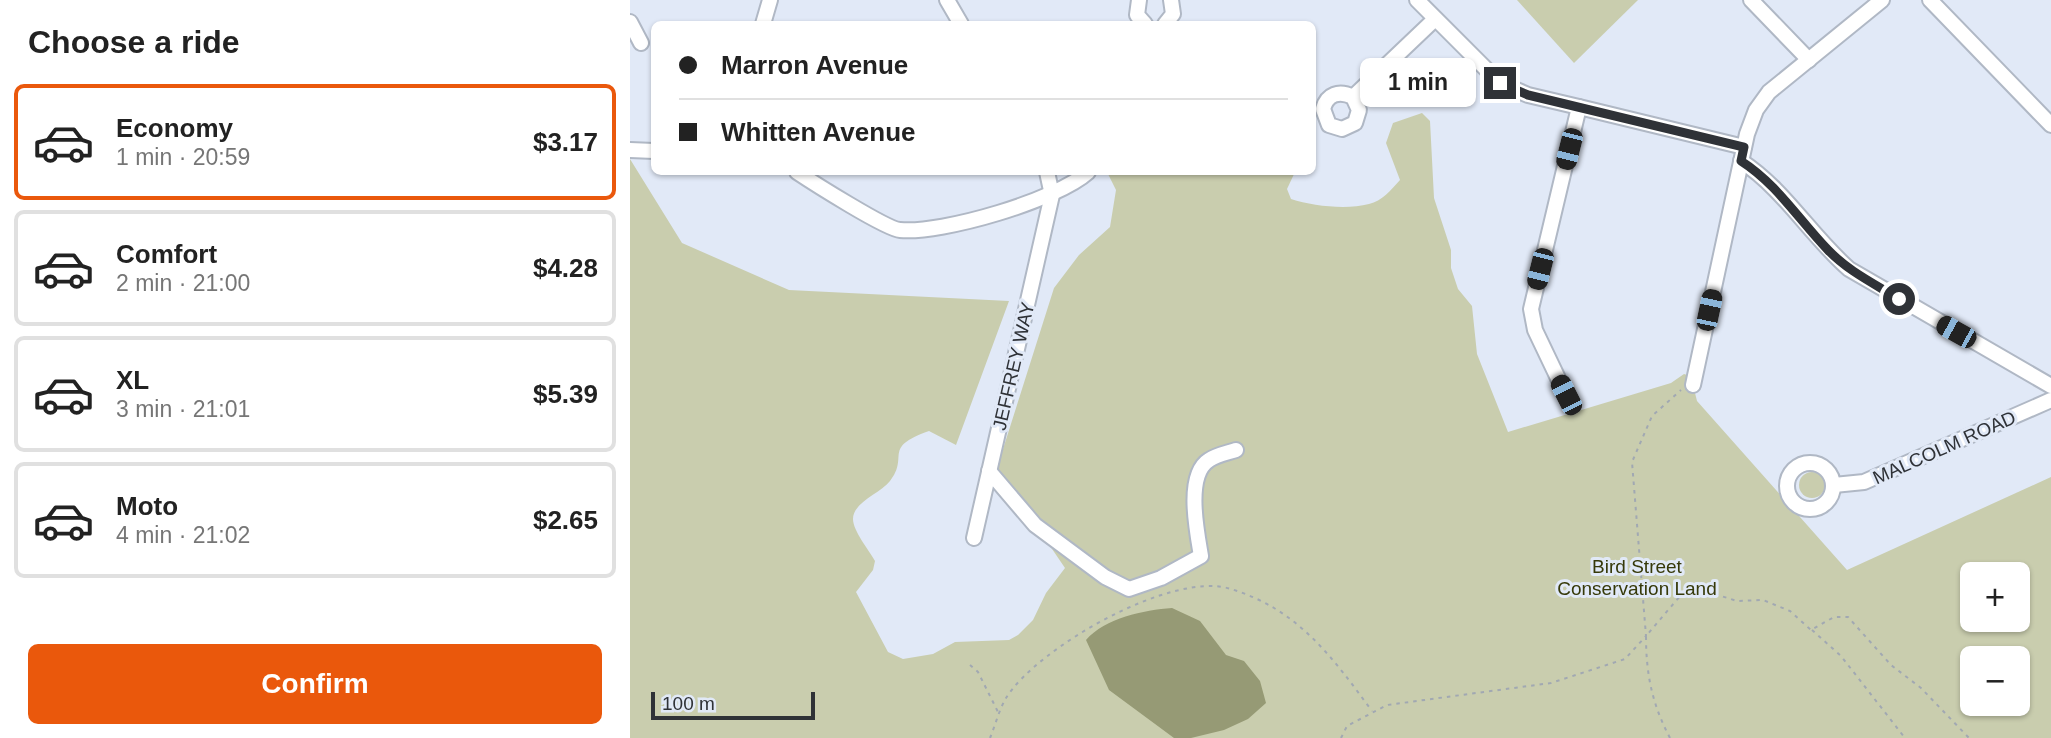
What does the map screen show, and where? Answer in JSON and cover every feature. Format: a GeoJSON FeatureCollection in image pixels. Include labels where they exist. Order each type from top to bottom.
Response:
{"type":"FeatureCollection","features":[{"type":"Feature","properties":{"kind":"street"},"geometry":{"type":"LineString","coordinates":[[764,21],[771,0]]}},
{"type":"Feature","properties":{"kind":"street"},"geometry":{"type":"LineString","coordinates":[[947,0],[959,21]]}},
{"type":"Feature","properties":{"kind":"street"},"geometry":{"type":"LineString","coordinates":[[1139,0],[1137,15],[1142,21]]}},
{"type":"Feature","properties":{"kind":"street"},"geometry":{"type":"LineString","coordinates":[[1167,21],[1173,14],[1171,0]]}},
{"type":"Feature","properties":{"kind":"street"},"geometry":{"type":"LineString","coordinates":[[1417,0],[1500,83],[1528,95],[1743,154],[1829,251],[1849,269],[2051,386]]}},
{"type":"Feature","properties":{"kind":"street"},"geometry":{"type":"LineString","coordinates":[[1751,0],[1809,60]]}},
{"type":"Feature","properties":{"kind":"street"},"geometry":{"type":"LineString","coordinates":[[1693,385],[1743,154],[1756,110],[1769,92],[1882,0]]}},
{"type":"Feature","properties":{"kind":"street"},"geometry":{"type":"LineString","coordinates":[[1930,0],[2051,125]]}},
{"type":"Feature","properties":{"kind":"street"},"geometry":{"type":"LineString","coordinates":[[1353,97],[1435,19]]}},
{"type":"Feature","properties":{"kind":"street"},"geometry":{"type":"LineString","coordinates":[[630,22],[641,43]]}},
{"type":"Feature","properties":{"kind":"street"},"geometry":{"type":"LineString","coordinates":[[1566,395],[1538,338],[1531,309],[1578,107]]}},
{"type":"Feature","properties":{"kind":"street"},"geometry":{"type":"LineString","coordinates":[[630,150],[651,151]]}},
{"type":"Feature","properties":{"kind":"street"},"geometry":{"type":"LineString","coordinates":[[802,175],[897,230],[927,229],[1029,204],[1064,190],[1084,175]]}},
{"type":"Feature","properties":{"kind":"street"},"geometry":{"type":"LineString","coordinates":[[1049,175],[1052,195]]}},
{"type":"Feature","properties":{"kind":"street","name":"JEFFREY WAY"},"geometry":{"type":"LineString","coordinates":[[974,538],[1052,195]]}},
{"type":"Feature","properties":{"kind":"street","name":"MALCOLM ROAD"},"geometry":{"type":"LineString","coordinates":[[1834,485],[1864,482],[2051,400]]}},
{"type":"Feature","properties":{"kind":"street"},"geometry":{"type":"LineString","coordinates":[[989,471],[1035,525],[1105,577],[1129,589],[1161,578],[1200,556],[1194,512],[1197,474],[1208,460],[1236,450]]}},
{"type":"Feature","properties":{"kind":"path"},"geometry":{"type":"LineString","coordinates":[[1670,738],[1657,714],[1646,672],[1646,636],[1632,462],[1652,416],[1677,392],[1693,385]]}},
{"type":"Feature","properties":{"kind":"path"},"geometry":{"type":"LineString","coordinates":[[990,738],[1006,698],[1033,669],[1099,620],[1166,593],[1202,587],[1228,588],[1260,601],[1300,625],[1331,655],[1373,712]]}},
{"type":"Feature","properties":{"kind":"path"},"geometry":{"type":"LineString","coordinates":[[1341,738],[1347,726],[1387,705],[1552,683],[1625,659],[1681,595],[1699,589],[1737,601],[1763,600],[1790,611],[1841,656],[1905,738]]}},
{"type":"Feature","properties":{"kind":"path"},"geometry":{"type":"LineString","coordinates":[[1811,629],[1834,617],[1847,617],[1891,665],[1921,688],[1969,738]]}},
{"type":"Feature","properties":{"kind":"path"},"geometry":{"type":"LineString","coordinates":[[970,665],[978,671],[999,715]]}},
{"type":"Feature","properties":{"kind":"green space"},"geometry":{"type":"Polygon","coordinates":[[[1517,0],[1638,0],[1574,63],[1517,0]]]}},
{"type":"Feature","properties":{"kind":"green space","name":"Bird Street Conservation Land"},"geometry":{"type":"Polygon","coordinates":[[[1422,113],[1430,121],[1434,198],[1451,250],[1451,268],[1458,289],[1472,306],[1477,354],[1508,432],[1671,383],[1684,374],[1703,380],[1695,393],[1697,401],[1847,570],[2051,477],[2051,738],[630,738],[630,159],[682,243],[789,290],[1009,301],[956,445],[929,431],[905,442],[890,481],[862,503],[854,513],[856,529],[875,561],[873,570],[856,592],[888,652],[903,659],[933,654],[955,642],[1009,640],[1018,635],[1033,620],[1046,593],[1065,568],[997,468],[1054,288],[1079,255],[1110,227],[1116,190],[1108,175],[1294,175],[1287,189],[1291,199],[1309,204],[1350,207],[1378,200],[1400,180],[1386,143],[1393,123],[1422,113]]]}},
{"type":"Feature","properties":{"kind":"green space"},"geometry":{"type":"Polygon","coordinates":[[[1812,472],[1821,476],[1825,485],[1821,494],[1812,498],[1803,494],[1799,485],[1803,476],[1812,472]]]}},
{"type":"Feature","properties":{"kind":"shaded area"},"geometry":{"type":"Polygon","coordinates":[[[1172,608],[1200,621],[1226,655],[1244,661],[1260,681],[1266,703],[1248,719],[1224,730],[1191,738],[1174,738],[1109,690],[1086,640],[1094,632],[1114,621],[1137,613],[1172,608]]]}},
{"type":"Feature","properties":{"kind":"route"},"geometry":{"type":"LineString","coordinates":[[1500,83],[1528,95],[1744,147],[1741,161],[1758,172],[1777,191],[1829,251],[1849,269],[1899,299]]}}]}
